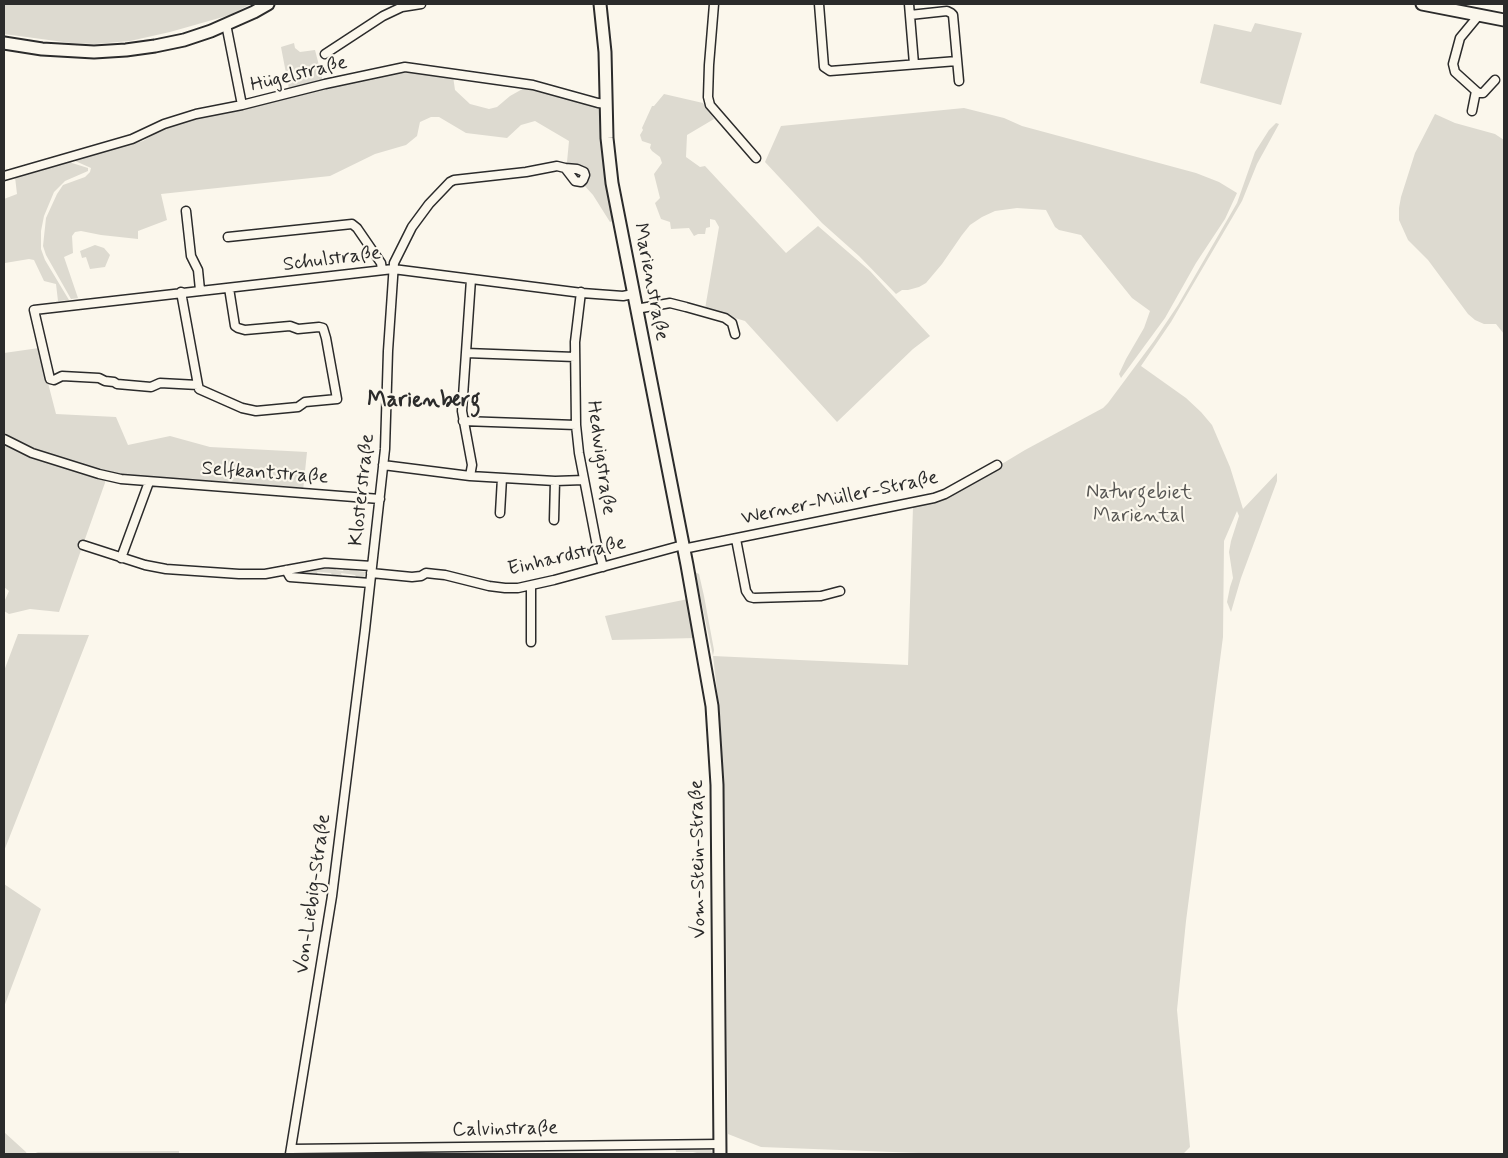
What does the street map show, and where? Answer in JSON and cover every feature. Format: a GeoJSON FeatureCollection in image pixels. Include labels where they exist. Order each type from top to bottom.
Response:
{"type":"FeatureCollection","features":[{"type":"Feature","properties":{"kind":"main road"},"geometry":{"type":"LineString","coordinates":[[4,43],[74,52],[126,50],[184,40],[226,24],[268,4]]}},
{"type":"Feature","properties":{"kind":"main road","name":"Marienstraße"},"geometry":{"type":"LineString","coordinates":[[600,4],[605,52],[607,138],[612,183],[687,566]]}},
{"type":"Feature","properties":{"kind":"main road"},"geometry":{"type":"LineString","coordinates":[[1422,4],[1504,20]]}},
{"type":"Feature","properties":{"kind":"main road","name":"Vom-Stein-Straße"},"geometry":{"type":"LineString","coordinates":[[687,566],[707,675],[715,739],[720,1149]]}},
{"type":"Feature","properties":{"kind":"street"},"geometry":{"type":"LineString","coordinates":[[325,54],[402,5],[421,4]]}},
{"type":"Feature","properties":{"kind":"street"},"geometry":{"type":"LineString","coordinates":[[714,4],[709,65],[708,97],[710,105],[756,158]]}},
{"type":"Feature","properties":{"kind":"street"},"geometry":{"type":"LineString","coordinates":[[819,4],[824,67],[830,71],[957,62]]}},
{"type":"Feature","properties":{"kind":"street"},"geometry":{"type":"LineString","coordinates":[[909,4],[914,64]]}},
{"type":"Feature","properties":{"kind":"street"},"geometry":{"type":"LineString","coordinates":[[910,15],[947,11],[951,13],[953,16],[959,81]]}},
{"type":"Feature","properties":{"kind":"street"},"geometry":{"type":"LineString","coordinates":[[1479,15],[1460,38],[1453,64],[1455,72],[1479,93],[1483,93],[1495,80]]}},
{"type":"Feature","properties":{"kind":"street"},"geometry":{"type":"LineString","coordinates":[[226,24],[242,105]]}},
{"type":"Feature","properties":{"kind":"street","name":"Hügelstraße"},"geometry":{"type":"LineString","coordinates":[[4,176],[132,139],[164,124],[188,117],[405,67],[550,88],[607,104]]}},
{"type":"Feature","properties":{"kind":"street"},"geometry":{"type":"LineString","coordinates":[[1472,111],[1476,91]]}},
{"type":"Feature","properties":{"kind":"street","name":"Klosterstraße"},"geometry":{"type":"LineString","coordinates":[[364,637],[384,465],[393,269],[405,238],[430,204],[454,180],[526,172],[557,166],[565,168]]}},
{"type":"Feature","properties":{"kind":"street"},"geometry":{"type":"LineString","coordinates":[[186,210],[191,256],[198,270],[200,290]]}},
{"type":"Feature","properties":{"kind":"street"},"geometry":{"type":"LineString","coordinates":[[178,221],[187,221]]}},
{"type":"Feature","properties":{"kind":"street"},"geometry":{"type":"LineString","coordinates":[[228,237],[352,224],[357,228],[381,263],[382,270]]}},
{"type":"Feature","properties":{"kind":"street","name":"Schulstraße"},"geometry":{"type":"LineString","coordinates":[[198,385],[160,383],[151,387],[117,384],[99,378],[62,376],[52,380],[47,367],[34,310],[393,269],[581,292],[623,296],[633,294]]}},
{"type":"Feature","properties":{"kind":"street"},"geometry":{"type":"LineString","coordinates":[[470,476],[472,465],[463,421],[463,392],[471,279]]}},
{"type":"Feature","properties":{"kind":"street"},"geometry":{"type":"LineString","coordinates":[[182,292],[199,389],[242,408],[256,411],[298,407],[304,402],[337,399],[328,345],[322,328],[319,326],[298,329],[290,326],[245,330],[238,328],[235,326],[229,288]]}},
{"type":"Feature","properties":{"kind":"street","name":"Hedwigstraße"},"geometry":{"type":"LineString","coordinates":[[581,292],[575,357],[576,425],[584,480],[603,567]]}},
{"type":"Feature","properties":{"kind":"street"},"geometry":{"type":"LineString","coordinates":[[636,309],[670,304],[686,307],[725,318],[732,323],[735,334]]}},
{"type":"Feature","properties":{"kind":"street"},"geometry":{"type":"LineString","coordinates":[[466,353],[575,357]]}},
{"type":"Feature","properties":{"kind":"street"},"geometry":{"type":"LineString","coordinates":[[463,421],[576,425]]}},
{"type":"Feature","properties":{"kind":"street","name":"Selfkantstraße"},"geometry":{"type":"LineString","coordinates":[[4,439],[32,453],[99,474],[122,479],[380,499]]}},
{"type":"Feature","properties":{"kind":"street"},"geometry":{"type":"LineString","coordinates":[[384,465],[470,476],[555,481],[584,480]]}},
{"type":"Feature","properties":{"kind":"street","name":"Werner-Müller-Straße"},"geometry":{"type":"LineString","coordinates":[[683,547],[736,539],[934,498],[945,494],[997,465]]}},
{"type":"Feature","properties":{"kind":"street"},"geometry":{"type":"LineString","coordinates":[[500,513],[502,478]]}},
{"type":"Feature","properties":{"kind":"street"},"geometry":{"type":"LineString","coordinates":[[554,520],[555,481]]}},
{"type":"Feature","properties":{"kind":"street"},"geometry":{"type":"LineString","coordinates":[[122,558],[149,482]]}},
{"type":"Feature","properties":{"kind":"street"},"geometry":{"type":"LineString","coordinates":[[736,539],[746,592],[750,597],[821,596],[840,591]]}},
{"type":"Feature","properties":{"kind":"street","name":"Einhardstraße"},"geometry":{"type":"LineString","coordinates":[[83,545],[122,558],[166,569],[264,574],[325,563],[412,577],[427,573],[445,575],[505,588],[530,586],[683,547]]}},
{"type":"Feature","properties":{"kind":"street"},"geometry":{"type":"LineString","coordinates":[[286,570],[290,577],[370,583]]}},
{"type":"Feature","properties":{"kind":"street"},"geometry":{"type":"LineString","coordinates":[[530,586],[531,642]]}},
{"type":"Feature","properties":{"kind":"street","name":"Von-Liebig-Straße"},"geometry":{"type":"LineString","coordinates":[[291,1152],[332,896],[364,637]]}},
{"type":"Feature","properties":{"kind":"street"},"geometry":{"type":"LineString","coordinates":[[630,1144],[630,1154]]}},
{"type":"Feature","properties":{"kind":"street","name":"Calvinstraße"},"geometry":{"type":"LineString","coordinates":[[291,1152],[549,1150],[630,1144],[720,1149]]}},
{"type":"Feature","properties":{"kind":"green space"},"geometry":{"type":"Polygon","coordinates":[[[4,4],[251,4],[230,15],[170,32],[130,41],[95,44],[71,43],[4,34],[4,4]]]}},
{"type":"Feature","properties":{"kind":"green space"},"geometry":{"type":"Polygon","coordinates":[[[1255,23],[1302,33],[1281,105],[1200,83],[1214,24],[1251,32],[1255,23]]]}},
{"type":"Feature","properties":{"kind":"green space"},"geometry":{"type":"Polygon","coordinates":[[[294,43],[295,48],[300,52],[315,50],[323,81],[289,89],[281,47],[294,43]]]}},
{"type":"Feature","properties":{"kind":"green space"},"geometry":{"type":"Polygon","coordinates":[[[400,71],[453,76],[455,90],[470,104],[489,109],[497,107],[510,96],[526,87],[567,97],[601,109],[601,144],[605,180],[613,221],[610,222],[593,195],[583,184],[583,167],[571,167],[567,162],[569,141],[535,121],[521,125],[507,138],[466,133],[439,117],[431,117],[420,122],[417,136],[406,145],[375,154],[330,176],[161,194],[167,220],[138,231],[138,239],[81,231],[75,232],[72,236],[73,253],[64,257],[78,298],[71,299],[46,255],[43,246],[46,218],[57,194],[63,185],[85,177],[90,172],[91,168],[73,160],[143,141],[166,127],[212,114],[400,71]]]}},
{"type":"Feature","properties":{"kind":"green space"},"geometry":{"type":"Polygon","coordinates":[[[664,94],[703,103],[714,119],[687,135],[686,157],[700,167],[705,166],[786,253],[818,226],[870,271],[930,336],[913,349],[837,422],[745,321],[705,309],[719,227],[715,220],[710,219],[710,227],[706,228],[705,234],[694,236],[689,228],[671,229],[670,222],[661,219],[655,203],[660,198],[654,174],[662,163],[660,157],[650,148],[651,144],[642,141],[640,135],[652,106],[664,94]]]}},
{"type":"Feature","properties":{"kind":"green space"},"geometry":{"type":"Polygon","coordinates":[[[964,108],[1004,118],[1022,126],[1196,173],[1219,182],[1237,193],[1225,219],[1196,263],[1165,318],[1121,378],[1119,374],[1144,328],[1150,311],[1132,298],[1081,235],[1059,230],[1055,227],[1046,210],[1017,208],[995,211],[982,217],[970,225],[926,283],[919,287],[902,290],[896,294],[859,256],[822,223],[765,162],[781,126],[964,108]]]}},
{"type":"Feature","properties":{"kind":"green space"},"geometry":{"type":"Polygon","coordinates":[[[1435,114],[1455,123],[1495,134],[1504,140],[1504,334],[1496,324],[1484,324],[1468,314],[1428,260],[1408,240],[1399,220],[1401,197],[1415,153],[1435,114]]]}},
{"type":"Feature","properties":{"kind":"green space","name":"Naturgebiet Mariental"},"geometry":{"type":"Polygon","coordinates":[[[1276,123],[1279,124],[1257,164],[1242,201],[1171,322],[1141,366],[1186,398],[1212,425],[1230,467],[1243,509],[1277,473],[1277,481],[1241,578],[1231,612],[1227,602],[1233,578],[1229,552],[1239,516],[1237,511],[1224,541],[1223,637],[1186,921],[1177,1010],[1190,1147],[1183,1154],[945,1154],[761,1147],[728,1134],[725,828],[720,716],[713,656],[908,665],[913,507],[936,501],[957,491],[1025,450],[1103,408],[1108,403],[1178,305],[1237,203],[1255,152],[1269,130],[1276,123]]]}},
{"type":"Feature","properties":{"kind":"green space"},"geometry":{"type":"Polygon","coordinates":[[[69,160],[72,163],[88,168],[88,171],[65,181],[54,192],[44,216],[41,231],[41,249],[45,260],[69,300],[58,301],[56,284],[44,281],[34,260],[29,259],[5,263],[5,298],[4,199],[17,194],[15,177],[69,160]]]}},
{"type":"Feature","properties":{"kind":"green space"},"geometry":{"type":"Polygon","coordinates":[[[95,245],[104,248],[110,255],[105,267],[90,269],[86,257],[82,258],[80,251],[95,245]]]}},
{"type":"Feature","properties":{"kind":"green space"},"geometry":{"type":"Polygon","coordinates":[[[39,348],[56,414],[116,417],[128,445],[170,436],[210,447],[307,452],[303,491],[120,474],[37,453],[4,437],[4,353],[39,348]]]}},
{"type":"Feature","properties":{"kind":"green space"},"geometry":{"type":"Polygon","coordinates":[[[4,441],[31,455],[85,475],[106,480],[59,612],[30,609],[9,614],[4,611],[5,600],[9,591],[4,587],[4,441]]]}},
{"type":"Feature","properties":{"kind":"green space"},"geometry":{"type":"Polygon","coordinates":[[[330,568],[343,571],[344,569],[365,572],[364,580],[359,580],[355,575],[341,573],[343,579],[334,579],[331,573],[317,572],[319,577],[301,576],[299,573],[330,568]]]}},
{"type":"Feature","properties":{"kind":"green space"},"geometry":{"type":"Polygon","coordinates":[[[695,572],[699,574],[704,596],[714,650],[713,656],[695,572]]]}},
{"type":"Feature","properties":{"kind":"green space"},"geometry":{"type":"Polygon","coordinates":[[[688,599],[696,638],[612,640],[605,616],[688,599]]]}},
{"type":"Feature","properties":{"kind":"green space"},"geometry":{"type":"Polygon","coordinates":[[[18,634],[89,635],[4,851],[4,671],[18,634]]]}},
{"type":"Feature","properties":{"kind":"green space"},"geometry":{"type":"Polygon","coordinates":[[[4,884],[41,909],[4,1007],[4,884]]]}},
{"type":"Feature","properties":{"kind":"green space"},"geometry":{"type":"Polygon","coordinates":[[[4,1132],[26,1152],[27,1154],[4,1154],[4,1132]]]}},
{"type":"Feature","properties":{"kind":"green space"},"geometry":{"type":"Polygon","coordinates":[[[706,1146],[710,1148],[713,1154],[676,1152],[675,1147],[706,1146]]]}},
{"type":"Feature","properties":{"kind":"green space"},"geometry":{"type":"Polygon","coordinates":[[[179,1151],[179,1154],[33,1154],[38,1152],[179,1151]]]}},
{"type":"Feature","properties":{"kind":"district","name":"Marienberg"},"geometry":{"type":"Point","coordinates":[424,401]}}]}
